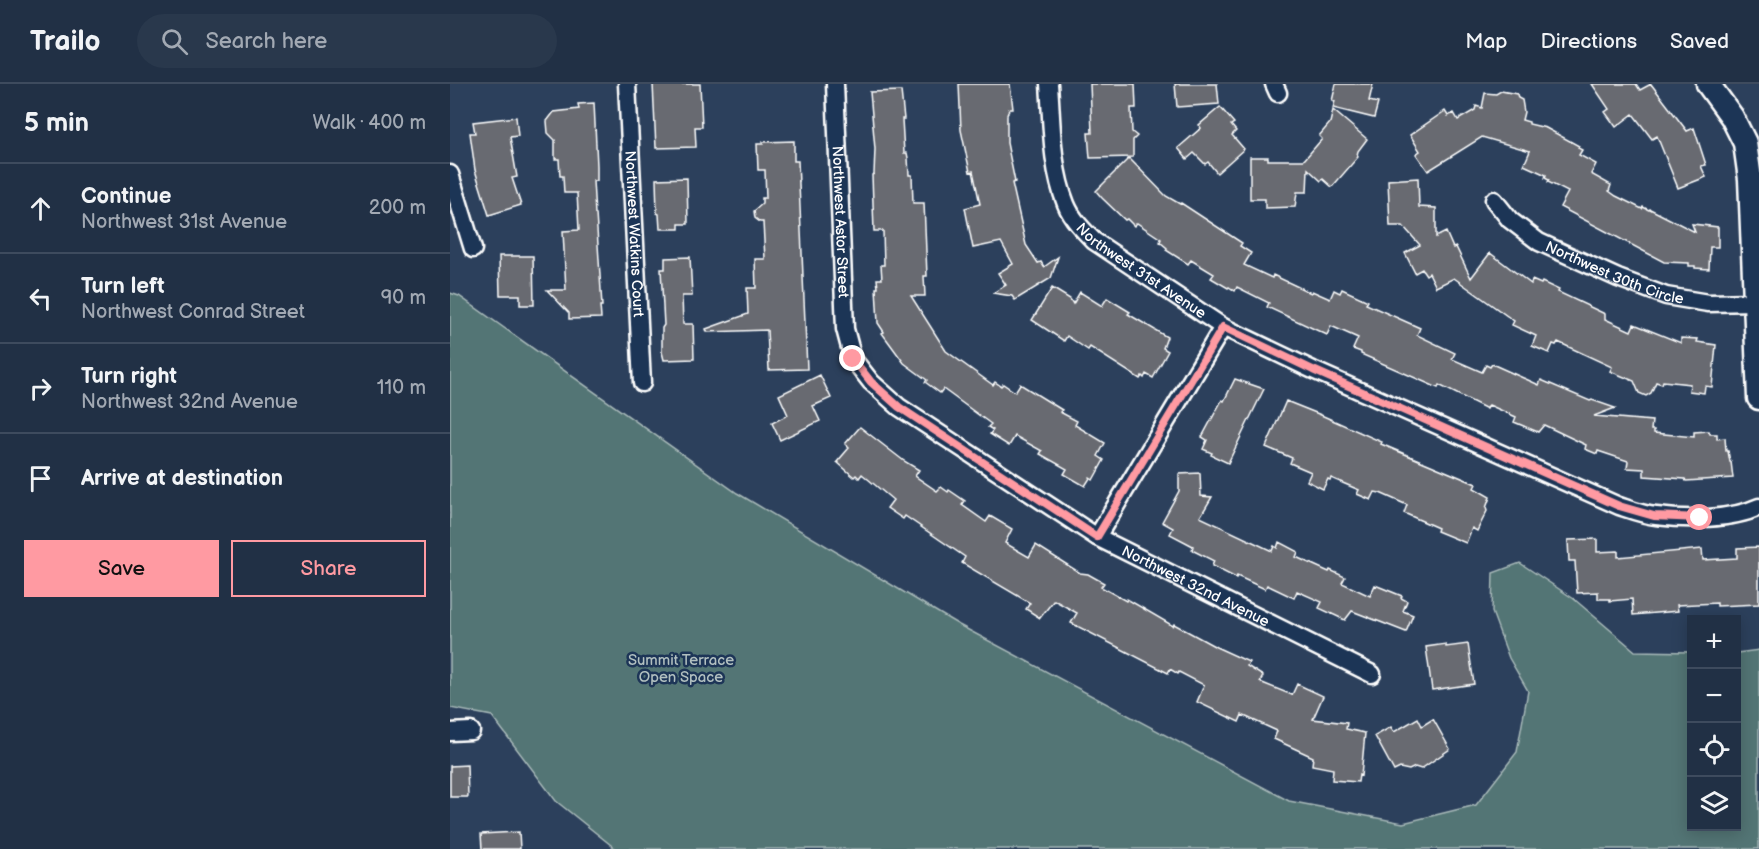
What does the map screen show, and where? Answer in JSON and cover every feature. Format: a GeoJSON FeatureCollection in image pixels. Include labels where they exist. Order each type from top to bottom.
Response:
{"type":"FeatureCollection","features":[{"type":"Feature","properties":{"kind":"street","name":"Northwest Watkins Court"},"geometry":{"type":"LineString","coordinates":[[627,84],[642,383]]}},
{"type":"Feature","properties":{"kind":"street","name":"Northwest Astor Street"},"geometry":{"type":"LineString","coordinates":[[834,84],[845,329],[853,359]]}},
{"type":"Feature","properties":{"kind":"street","name":"Northwest 31st Avenue"},"geometry":{"type":"LineString","coordinates":[[1049,84],[1055,153],[1066,205],[1078,225],[1094,241],[1223,327],[1323,375],[1619,506],[1654,516],[1700,518],[1748,512],[1759,507]]}},
{"type":"Feature","properties":{"kind":"street"},"geometry":{"type":"LineString","coordinates":[[1708,84],[1732,117],[1745,143],[1750,179],[1759,398]]}},
{"type":"Feature","properties":{"kind":"street"},"geometry":{"type":"LineString","coordinates":[[450,174],[473,249]]}},
{"type":"Feature","properties":{"kind":"street","name":"Northwest 30th Circle"},"geometry":{"type":"LineString","coordinates":[[1494,201],[1510,220],[1539,242],[1618,278],[1666,296],[1708,303],[1754,302]]}},
{"type":"Feature","properties":{"kind":"street"},"geometry":{"type":"LineString","coordinates":[[1097,537],[1223,327]]}},
{"type":"Feature","properties":{"kind":"street","name":"Northwest 32nd Avenue"},"geometry":{"type":"LineString","coordinates":[[853,359],[871,382],[899,407],[1097,537],[1372,674]]}},
{"type":"Feature","properties":{"kind":"street"},"geometry":{"type":"LineString","coordinates":[[450,732],[471,731]]}},
{"type":"Feature","properties":{"kind":"green space","name":"Summit Terrace Open Space"},"geometry":{"type":"Polygon","coordinates":[[[450,293],[459,296],[737,493],[959,625],[1289,801],[1403,823],[1476,805],[1517,752],[1528,691],[1509,658],[1492,612],[1493,573],[1520,563],[1574,599],[1635,651],[1687,652],[1687,831],[1741,831],[1741,652],[1759,650],[1759,849],[616,849],[556,801],[492,716],[450,708],[450,293]]]}},
{"type":"Feature","properties":{"kind":"building"},"geometry":{"type":"Polygon","coordinates":[[[653,84],[700,84],[702,127],[695,127],[696,147],[656,148],[653,84]]]}},
{"type":"Feature","properties":{"kind":"building"},"geometry":{"type":"Polygon","coordinates":[[[959,84],[1010,84],[1013,109],[1009,109],[1007,115],[1007,143],[1015,182],[1012,183],[1026,245],[1038,263],[1041,262],[1044,267],[1058,257],[1051,278],[1015,300],[1012,296],[993,293],[1006,285],[998,273],[1013,264],[1001,242],[973,248],[965,208],[980,204],[961,130],[959,84]]]}},
{"type":"Feature","properties":{"kind":"building"},"geometry":{"type":"Polygon","coordinates":[[[1090,84],[1135,84],[1136,108],[1131,108],[1132,132],[1137,136],[1133,140],[1133,157],[1090,158],[1088,133],[1092,133],[1090,84]]]}},
{"type":"Feature","properties":{"kind":"building"},"geometry":{"type":"Polygon","coordinates":[[[1175,84],[1217,84],[1219,104],[1177,107],[1175,84]]]}},
{"type":"Feature","properties":{"kind":"building"},"geometry":{"type":"Polygon","coordinates":[[[1336,84],[1373,84],[1369,101],[1378,103],[1374,118],[1333,108],[1335,101],[1332,101],[1336,84]]]}},
{"type":"Feature","properties":{"kind":"building"},"geometry":{"type":"Polygon","coordinates":[[[1592,84],[1636,84],[1640,90],[1651,84],[1687,131],[1694,128],[1706,165],[1701,166],[1706,177],[1678,188],[1657,136],[1652,139],[1633,114],[1616,127],[1605,112],[1609,109],[1592,84]]]}},
{"type":"Feature","properties":{"kind":"building"},"geometry":{"type":"Polygon","coordinates":[[[901,91],[904,153],[907,153],[909,175],[912,175],[913,203],[924,203],[927,276],[924,276],[925,296],[911,296],[946,351],[993,385],[995,382],[1001,386],[1003,384],[1015,392],[1020,384],[1062,410],[1060,412],[1077,421],[1075,425],[1105,443],[1098,456],[1104,460],[1093,480],[1090,478],[1085,486],[1064,474],[1067,469],[1040,454],[1042,451],[1015,436],[1009,446],[990,434],[993,430],[988,427],[991,424],[943,389],[940,393],[925,382],[927,380],[904,363],[882,333],[884,332],[878,323],[876,288],[878,288],[877,279],[882,279],[881,265],[884,265],[883,231],[874,231],[872,175],[874,174],[875,149],[870,92],[901,91]]]}},
{"type":"Feature","properties":{"kind":"building"},"geometry":{"type":"Polygon","coordinates":[[[1501,91],[1517,94],[1522,100],[1524,112],[1522,120],[1546,128],[1579,146],[1578,148],[1582,150],[1579,155],[1596,164],[1591,174],[1611,185],[1609,191],[1616,196],[1642,209],[1643,207],[1650,209],[1695,232],[1692,224],[1718,227],[1718,247],[1710,247],[1709,269],[1695,268],[1695,266],[1689,266],[1689,263],[1664,262],[1560,207],[1568,192],[1548,182],[1546,175],[1524,165],[1530,151],[1482,137],[1428,171],[1416,154],[1420,151],[1410,135],[1445,111],[1448,116],[1454,113],[1458,120],[1475,110],[1476,106],[1482,108],[1485,93],[1496,94],[1501,91]]]}},
{"type":"Feature","properties":{"kind":"building"},"geometry":{"type":"Polygon","coordinates":[[[594,103],[597,181],[593,181],[601,318],[569,319],[569,313],[547,290],[566,290],[563,231],[579,230],[577,193],[564,193],[559,159],[555,159],[555,140],[548,133],[547,121],[554,112],[579,109],[578,104],[594,103]]]}},
{"type":"Feature","properties":{"kind":"building"},"geometry":{"type":"Polygon","coordinates":[[[1220,107],[1234,123],[1231,125],[1236,131],[1232,135],[1244,149],[1217,173],[1208,162],[1205,164],[1194,153],[1187,159],[1178,148],[1220,107]]]}},
{"type":"Feature","properties":{"kind":"building"},"geometry":{"type":"Polygon","coordinates":[[[1333,110],[1367,139],[1358,151],[1358,157],[1332,187],[1308,169],[1307,192],[1297,192],[1295,207],[1265,208],[1265,199],[1250,199],[1250,157],[1268,157],[1268,160],[1304,160],[1322,139],[1319,136],[1330,123],[1333,110]]]}},
{"type":"Feature","properties":{"kind":"building"},"geometry":{"type":"Polygon","coordinates":[[[516,117],[518,136],[510,137],[517,177],[512,178],[521,205],[489,215],[475,170],[470,133],[475,133],[473,122],[516,117]]]}},
{"type":"Feature","properties":{"kind":"building"},"geometry":{"type":"Polygon","coordinates":[[[794,141],[794,161],[798,161],[807,369],[769,370],[767,330],[707,332],[706,329],[748,314],[747,288],[756,288],[755,259],[765,259],[763,222],[755,218],[754,211],[762,204],[762,198],[766,198],[765,170],[758,170],[757,144],[794,141]]]}},
{"type":"Feature","properties":{"kind":"building"},"geometry":{"type":"Polygon","coordinates":[[[1129,158],[1166,196],[1181,203],[1242,243],[1240,246],[1251,253],[1244,265],[1330,299],[1334,290],[1340,293],[1342,289],[1368,301],[1366,304],[1420,328],[1417,335],[1455,353],[1452,359],[1482,372],[1486,365],[1490,367],[1492,364],[1539,385],[1541,380],[1590,401],[1615,408],[1594,416],[1652,421],[1651,430],[1654,430],[1654,433],[1694,437],[1694,432],[1709,431],[1710,434],[1717,434],[1717,439],[1725,438],[1733,478],[1686,481],[1685,479],[1644,476],[1644,469],[1627,468],[1628,461],[1585,449],[1586,445],[1544,425],[1538,432],[1514,422],[1516,417],[1489,405],[1487,409],[1439,385],[1438,388],[1361,354],[1353,349],[1358,338],[1331,326],[1327,335],[1267,307],[1269,303],[1237,287],[1235,291],[1228,288],[1211,278],[1214,274],[1191,260],[1188,264],[1166,250],[1167,248],[1160,242],[1161,239],[1137,223],[1134,226],[1127,219],[1125,220],[1096,191],[1129,158]]]}},
{"type":"Feature","properties":{"kind":"building"},"geometry":{"type":"Polygon","coordinates":[[[687,178],[688,224],[679,224],[679,229],[660,229],[656,179],[687,178]]]}},
{"type":"Feature","properties":{"kind":"building"},"geometry":{"type":"Polygon","coordinates":[[[1418,178],[1419,207],[1436,208],[1436,237],[1446,232],[1471,278],[1490,253],[1531,284],[1532,280],[1541,284],[1542,282],[1605,314],[1605,319],[1631,331],[1634,324],[1681,343],[1681,338],[1698,339],[1697,342],[1716,345],[1712,387],[1705,386],[1704,393],[1689,391],[1690,384],[1663,381],[1662,384],[1656,382],[1651,393],[1646,396],[1639,393],[1634,381],[1610,371],[1612,367],[1558,342],[1556,345],[1553,344],[1549,353],[1532,346],[1536,336],[1512,325],[1514,321],[1454,278],[1436,287],[1429,273],[1426,275],[1422,269],[1415,273],[1405,253],[1420,245],[1403,226],[1390,226],[1388,180],[1418,178]]]}},
{"type":"Feature","properties":{"kind":"building"},"geometry":{"type":"Polygon","coordinates":[[[499,256],[533,256],[534,305],[520,305],[520,295],[500,295],[499,256]]]}},
{"type":"Feature","properties":{"kind":"building"},"geometry":{"type":"Polygon","coordinates":[[[690,257],[692,296],[682,296],[683,324],[693,324],[694,359],[664,360],[661,269],[665,269],[665,258],[690,257]]]}},
{"type":"Feature","properties":{"kind":"building"},"geometry":{"type":"Polygon","coordinates":[[[1052,288],[1070,299],[1073,304],[1080,292],[1102,306],[1107,298],[1130,312],[1128,314],[1167,337],[1163,348],[1168,351],[1153,378],[1146,374],[1140,379],[1090,347],[1088,350],[1067,336],[1064,341],[1032,320],[1052,288]]]}},
{"type":"Feature","properties":{"kind":"building"},"geometry":{"type":"Polygon","coordinates":[[[820,375],[831,398],[813,406],[820,421],[780,440],[772,423],[788,415],[779,395],[820,375]]]}},
{"type":"Feature","properties":{"kind":"building"},"geometry":{"type":"Polygon","coordinates":[[[1235,379],[1264,389],[1228,463],[1203,449],[1207,440],[1202,437],[1235,379]]]}},
{"type":"Feature","properties":{"kind":"building"},"geometry":{"type":"Polygon","coordinates":[[[1286,401],[1476,484],[1474,488],[1490,497],[1487,511],[1477,531],[1472,528],[1466,543],[1437,531],[1438,528],[1404,513],[1407,505],[1380,493],[1375,492],[1371,500],[1357,494],[1359,490],[1331,478],[1328,479],[1323,489],[1307,481],[1311,472],[1290,463],[1292,458],[1266,447],[1286,401]]]}},
{"type":"Feature","properties":{"kind":"building"},"geometry":{"type":"Polygon","coordinates":[[[860,427],[919,470],[915,476],[937,491],[941,487],[948,492],[949,490],[965,501],[962,505],[986,522],[990,516],[1012,529],[1005,543],[1029,557],[1036,545],[1080,573],[1088,574],[1104,583],[1101,587],[1126,601],[1127,599],[1173,626],[1174,624],[1249,662],[1247,666],[1263,676],[1260,682],[1292,695],[1297,684],[1323,696],[1313,719],[1347,723],[1346,729],[1365,733],[1361,776],[1359,775],[1358,782],[1332,780],[1333,769],[1312,765],[1313,757],[1274,739],[1277,731],[1242,715],[1239,722],[1197,702],[1204,685],[1170,669],[1168,673],[1071,623],[1077,613],[1054,600],[1040,618],[1026,609],[1030,603],[962,563],[965,557],[905,516],[903,519],[887,508],[893,500],[862,474],[859,478],[856,475],[854,477],[837,462],[849,448],[845,444],[860,427]]]}},
{"type":"Feature","properties":{"kind":"building"},"geometry":{"type":"Polygon","coordinates":[[[1200,473],[1201,496],[1212,497],[1200,517],[1272,551],[1274,546],[1277,548],[1279,542],[1298,552],[1296,557],[1345,577],[1342,583],[1370,596],[1375,585],[1402,596],[1401,598],[1407,601],[1403,611],[1413,615],[1406,632],[1352,611],[1345,620],[1319,608],[1322,602],[1297,591],[1294,598],[1267,585],[1265,589],[1237,576],[1236,578],[1212,566],[1214,561],[1192,550],[1193,546],[1170,534],[1173,528],[1162,522],[1179,491],[1179,474],[1200,473]]]}},
{"type":"Feature","properties":{"kind":"building"},"geometry":{"type":"Polygon","coordinates":[[[1597,539],[1597,552],[1618,551],[1618,557],[1702,549],[1703,560],[1737,558],[1737,548],[1759,547],[1759,604],[1677,605],[1678,611],[1633,615],[1632,599],[1610,601],[1610,599],[1598,599],[1598,592],[1577,593],[1575,561],[1569,561],[1568,540],[1597,539]]]}},
{"type":"Feature","properties":{"kind":"building"},"geometry":{"type":"Polygon","coordinates":[[[1446,644],[1446,647],[1468,644],[1474,684],[1432,690],[1426,647],[1446,644]]]}},
{"type":"Feature","properties":{"kind":"building"},"geometry":{"type":"Polygon","coordinates":[[[1418,718],[1422,726],[1433,719],[1450,749],[1421,769],[1400,768],[1394,771],[1375,736],[1391,727],[1394,732],[1418,718]]]}},
{"type":"Feature","properties":{"kind":"building"},"geometry":{"type":"Polygon","coordinates":[[[467,765],[468,797],[450,797],[450,766],[467,765]]]}},
{"type":"Feature","properties":{"kind":"building"},"geometry":{"type":"Polygon","coordinates":[[[519,832],[520,849],[482,849],[481,834],[519,832]]]}},
{"type":"Feature","properties":{"kind":"route"},"geometry":{"type":"LineString","coordinates":[[853,359],[871,382],[899,407],[1097,537],[1223,327],[1313,370],[1619,506],[1654,516],[1700,518]]}}]}
